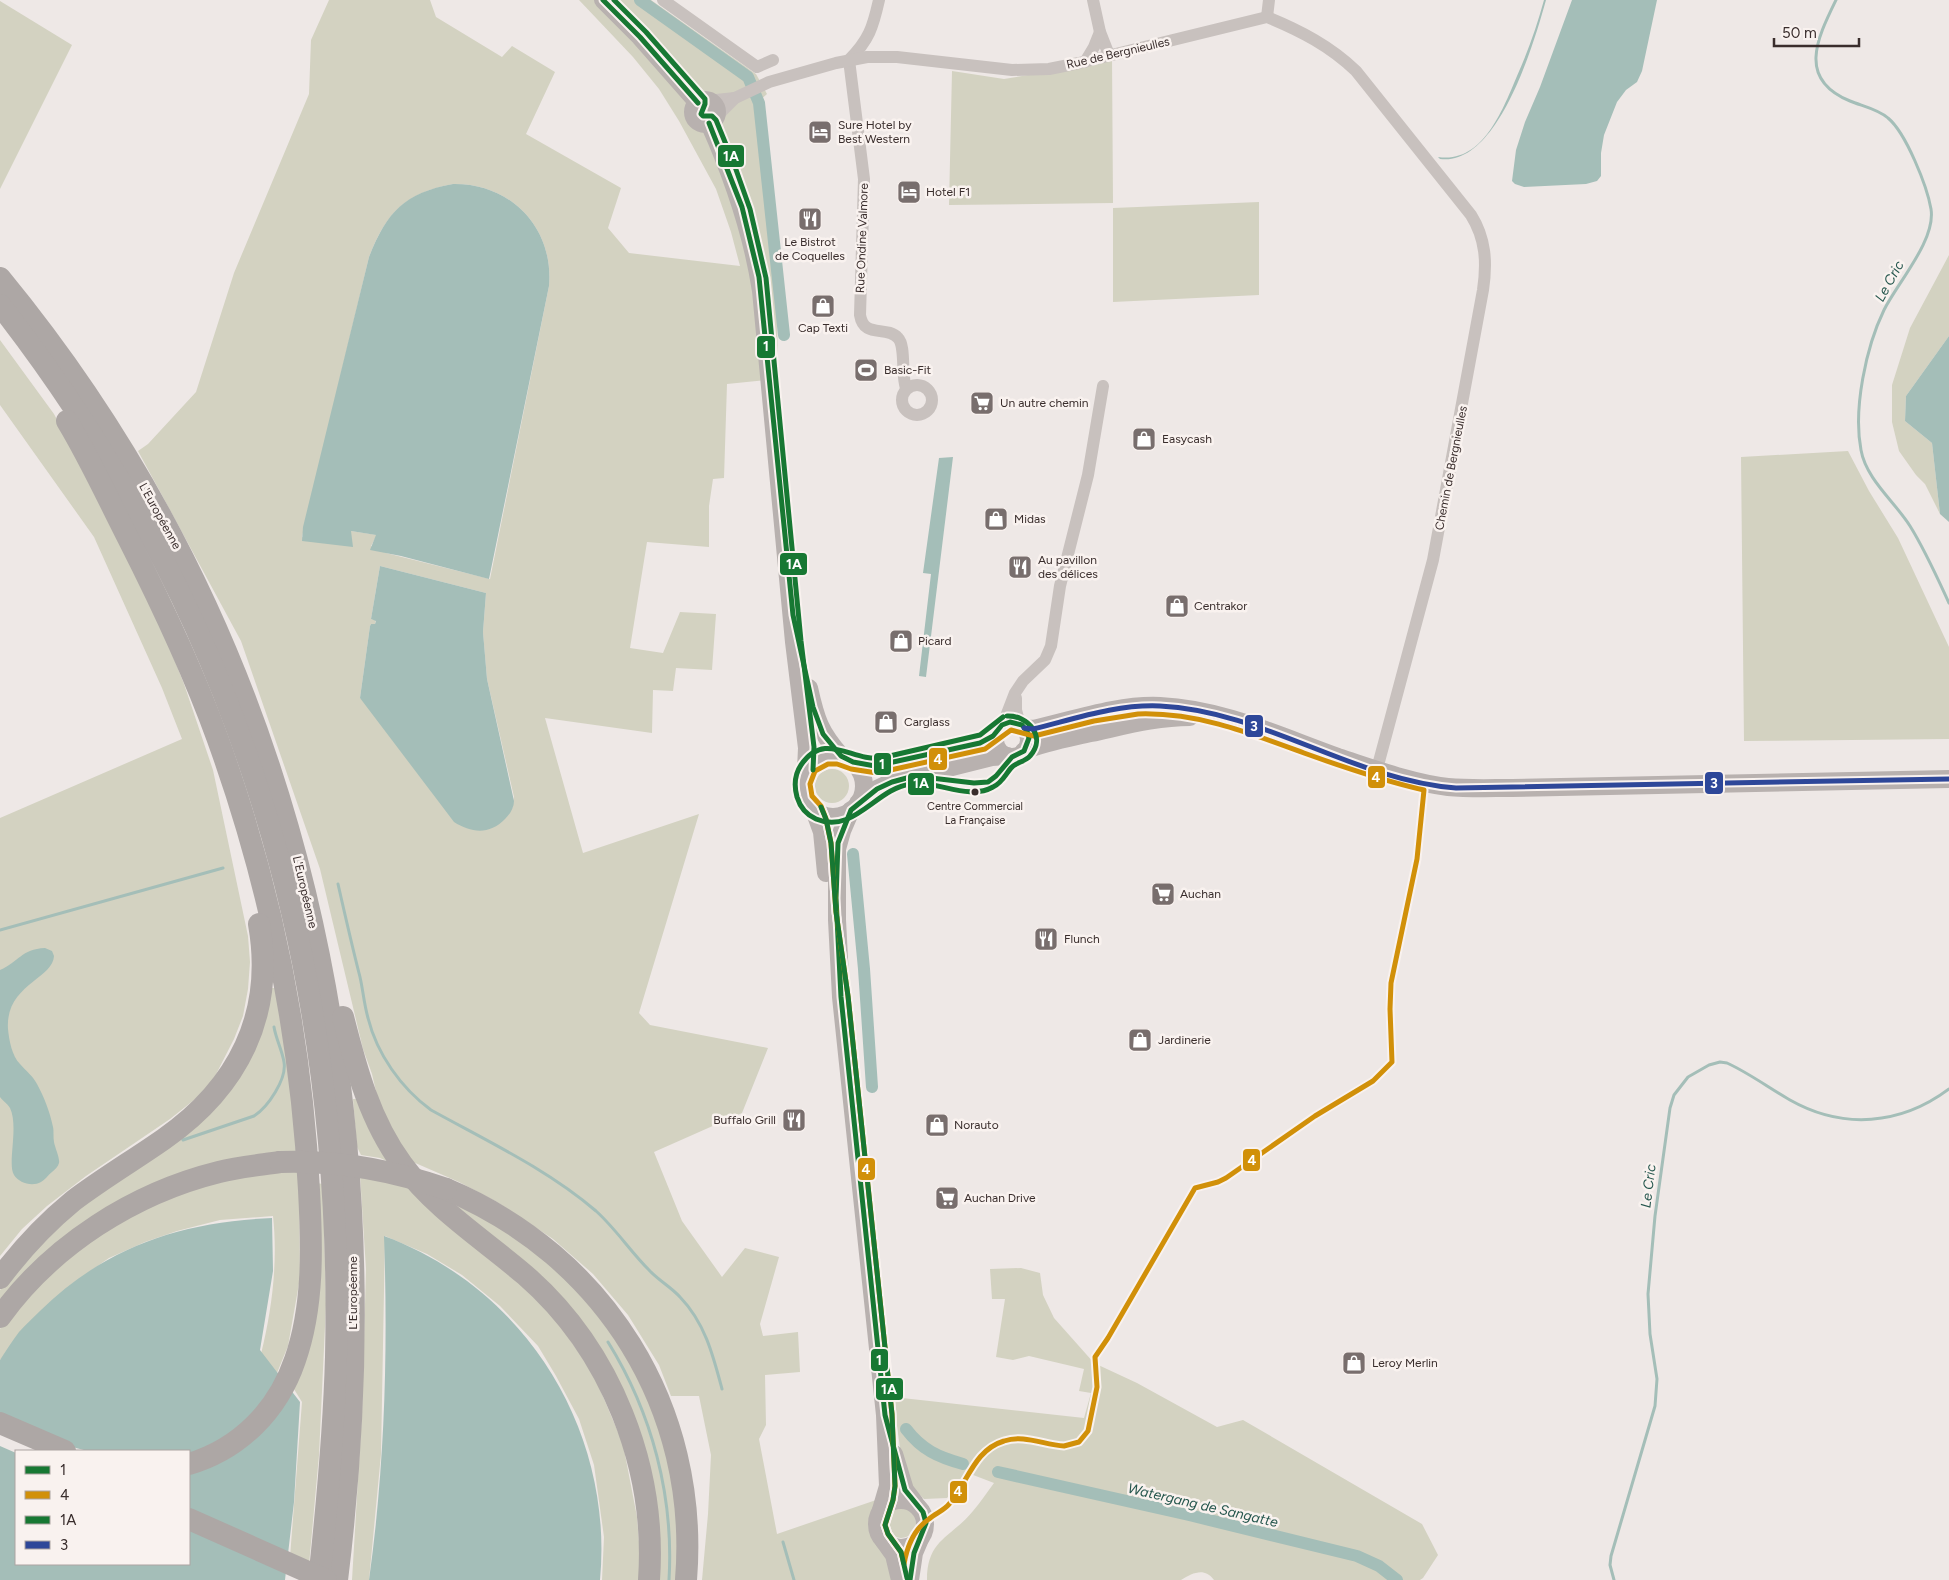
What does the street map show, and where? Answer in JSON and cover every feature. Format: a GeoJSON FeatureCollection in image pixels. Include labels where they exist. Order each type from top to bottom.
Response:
{"type":"FeatureCollection","features":[{"type":"Feature","properties":{"kind":"highway","name":"L'Européenne"},"geometry":{"type":"LineString","coordinates":[[0,278],[43,333],[94,405],[137,474],[203,599],[230,660],[264,750],[308,899],[328,1002],[340,1088],[350,1200],[353,1288],[352,1384],[347,1474],[337,1580]]}},
{"type":"Feature","properties":{"kind":"highway","name":"L'Européenne"},"geometry":{"type":"LineString","coordinates":[[0,305],[34,349],[92,434],[127,491],[172,574],[206,648],[231,709],[260,792],[290,898],[308,983],[321,1070],[330,1157],[334,1224],[336,1312],[333,1422],[327,1510],[319,1580]]}},
{"type":"Feature","properties":{"kind":"highway"},"geometry":{"type":"LineString","coordinates":[[0,321],[41,379],[83,450],[173,630],[210,718],[237,796],[260,870],[287,994],[302,1096],[309,1187],[310,1280],[303,1331],[287,1379],[272,1407],[242,1436],[220,1451],[190,1464]]}},
{"type":"Feature","properties":{"kind":"highway"},"geometry":{"type":"LineString","coordinates":[[0,1278],[26,1245],[58,1213],[164,1139],[207,1103],[234,1068],[248,1041],[258,1011],[264,964],[258,918],[217,765],[173,630]]}},
{"type":"Feature","properties":{"kind":"highway"},"geometry":{"type":"LineString","coordinates":[[288,827],[308,869],[315,893],[340,1004],[357,1066],[370,1106],[388,1142],[407,1170],[429,1194],[467,1229],[526,1276],[553,1304],[588,1348],[614,1394],[634,1443],[642,1476],[650,1533],[650,1580]]}},
{"type":"Feature","properties":{"kind":"highway"},"geometry":{"type":"LineString","coordinates":[[0,1317],[17,1295],[46,1266],[83,1235],[120,1212],[155,1194],[198,1178],[238,1168],[280,1162],[321,1162],[353,1165],[390,1172],[446,1189],[503,1217],[537,1240],[565,1264],[602,1303],[634,1349],[659,1398],[677,1454],[685,1498],[686,1580]]}},
{"type":"Feature","properties":{"kind":"highway"},"geometry":{"type":"LineString","coordinates":[[0,1423],[63,1450]]}},
{"type":"Feature","properties":{"kind":"highway"},"geometry":{"type":"LineString","coordinates":[[0,1436],[33,1450]]}},
{"type":"Feature","properties":{"kind":"highway"},"geometry":{"type":"LineString","coordinates":[[190,1520],[326,1580]]}},
{"type":"Feature","properties":{"kind":"main road"},"geometry":{"type":"LineString","coordinates":[[603,0],[702,102],[694,110],[694,117],[702,124],[713,120],[742,206],[759,277],[807,755],[806,770],[802,782],[803,793],[819,820],[824,844],[885,1416],[888,1486],[877,1526],[879,1534],[894,1555],[900,1580]]}},
{"type":"Feature","properties":{"kind":"main road"},"geometry":{"type":"LineString","coordinates":[[793,615],[818,722],[826,739],[860,771],[863,782],[863,790],[838,843],[836,898],[841,997]]}},
{"type":"Feature","properties":{"kind":"main road"},"geometry":{"type":"LineString","coordinates":[[806,770],[822,757],[832,755],[875,766],[980,743],[1011,728],[1033,729],[1128,708],[1150,706],[1200,710],[1248,724],[1377,769],[1440,786],[1480,788],[1949,779]]}},
{"type":"Feature","properties":{"kind":"main road"},"geometry":{"type":"LineString","coordinates":[[814,810],[831,816],[842,815],[877,789],[892,782],[992,757],[1017,756],[1039,745],[1136,723],[1169,718],[1205,718],[1248,724]]}},
{"type":"Feature","properties":{"kind":"main road"},"geometry":{"type":"LineString","coordinates":[[1011,728],[1029,740],[1024,751]]}},
{"type":"Feature","properties":{"kind":"main road"},"geometry":{"type":"LineString","coordinates":[[1008,756],[1002,754],[996,748],[994,742],[1011,728]]}},
{"type":"Feature","properties":{"kind":"main road"},"geometry":{"type":"LineString","coordinates":[[885,1416],[903,1486],[925,1519],[924,1531],[914,1553],[910,1580]]}},
{"type":"Feature","properties":{"kind":"main road"},"geometry":{"type":"LineString","coordinates":[[881,1510],[887,1504],[899,1499],[915,1503]]}},
{"type":"Feature","properties":{"kind":"main road"},"geometry":{"type":"LineString","coordinates":[[884,1541],[892,1546],[905,1548],[913,1545],[920,1539]]}},
{"type":"Feature","properties":{"kind":"street"},"geometry":{"type":"LineString","coordinates":[[663,0],[757,67],[773,60]]}},
{"type":"Feature","properties":{"kind":"street"},"geometry":{"type":"LineString","coordinates":[[849,60],[864,45],[873,28],[879,0]]}},
{"type":"Feature","properties":{"kind":"street"},"geometry":{"type":"LineString","coordinates":[[1093,0],[1100,32],[1109,56]]}},
{"type":"Feature","properties":{"kind":"street"},"geometry":{"type":"LineString","coordinates":[[1267,17],[1268,0]]}},
{"type":"Feature","properties":{"kind":"street","name":"Rue de Bergnieulles"},"geometry":{"type":"LineString","coordinates":[[713,120],[740,96],[763,85],[849,60],[897,57],[1012,70],[1049,69],[1085,62],[1267,17]]}},
{"type":"Feature","properties":{"kind":"street","name":"Chemin de Bergnieulles"},"geometry":{"type":"LineString","coordinates":[[1267,17],[1308,35],[1344,60],[1368,85],[1467,209],[1479,229],[1485,249],[1484,282],[1454,455],[1433,560],[1377,769]]}},
{"type":"Feature","properties":{"kind":"street"},"geometry":{"type":"LineString","coordinates":[[873,28],[875,57]]}},
{"type":"Feature","properties":{"kind":"street"},"geometry":{"type":"LineString","coordinates":[[1085,62],[1100,32]]}},
{"type":"Feature","properties":{"kind":"street","name":"Rue Ondine Valmore"},"geometry":{"type":"LineString","coordinates":[[849,60],[864,179],[861,320],[871,330],[890,333],[900,339],[903,378],[906,388]]}},
{"type":"Feature","properties":{"kind":"street","name":"Rue de Bergnieulles"},"geometry":{"type":"LineString","coordinates":[[702,102],[740,96]]}},
{"type":"Feature","properties":{"kind":"street"},"geometry":{"type":"LineString","coordinates":[[1011,728],[1016,710],[1019,686],[1045,660],[1051,646],[1060,586],[1088,475],[1104,386]]}},
{"type":"Feature","properties":{"kind":"green space"},"geometry":{"type":"Polygon","coordinates":[[[329,0],[430,0],[436,17],[502,57],[512,46],[555,72],[526,134],[621,188],[608,228],[629,253],[740,266],[731,232],[716,189],[679,121],[659,89],[633,57],[579,0],[651,0],[756,74],[767,94],[756,104],[777,310],[778,379],[727,384],[724,478],[713,479],[709,506],[709,547],[647,542],[630,648],[663,653],[680,612],[716,614],[712,670],[676,668],[673,691],[653,690],[652,733],[545,718],[583,853],[699,814],[639,1013],[650,1025],[768,1048],[742,1113],[654,1152],[682,1221],[722,1277],[745,1248],[779,1257],[760,1324],[763,1336],[798,1332],[800,1372],[765,1375],[766,1425],[759,1439],[777,1534],[879,1499],[871,1512],[869,1526],[874,1541],[888,1554],[892,1580],[702,1580],[711,1455],[699,1396],[671,1396],[659,1365],[628,1315],[593,1274],[553,1239],[497,1202],[459,1182],[413,1162],[382,1117],[372,1074],[363,1049],[320,869],[241,641],[138,451],[148,444],[196,392],[234,273],[309,94],[311,40],[329,0]],[[453,184],[422,193],[399,207],[383,228],[369,257],[302,537],[351,531],[377,535],[371,546],[386,553],[490,579],[549,286],[549,265],[544,245],[536,228],[525,213],[493,191],[474,186],[453,184]],[[380,566],[371,619],[376,620],[375,624],[370,626],[360,698],[512,809],[514,797],[487,679],[483,632],[486,593],[380,566]]]}},
{"type":"Feature","properties":{"kind":"green space"},"geometry":{"type":"Polygon","coordinates":[[[0,1],[72,45],[0,189],[0,1]]]}},
{"type":"Feature","properties":{"kind":"green space"},"geometry":{"type":"Polygon","coordinates":[[[1112,57],[1113,203],[949,205],[952,71],[1004,79],[1075,67],[1112,57]]]}},
{"type":"Feature","properties":{"kind":"green space"},"geometry":{"type":"Polygon","coordinates":[[[1259,202],[1259,295],[1113,302],[1113,208],[1259,202]]]}},
{"type":"Feature","properties":{"kind":"green space"},"geometry":{"type":"Polygon","coordinates":[[[1949,255],[1949,336],[1906,396],[1905,421],[1932,443],[1940,514],[1925,484],[1899,451],[1892,422],[1892,385],[1910,328],[1949,255]]]}},
{"type":"Feature","properties":{"kind":"green space"},"geometry":{"type":"Polygon","coordinates":[[[0,340],[54,414],[145,586],[184,684],[213,770],[248,936],[250,962],[243,1016],[234,1039],[209,1088],[170,1119],[86,1176],[47,1206],[22,1229],[0,1256],[0,818],[182,739],[162,688],[94,537],[0,405],[0,340]]]}},
{"type":"Feature","properties":{"kind":"green space"},"geometry":{"type":"Polygon","coordinates":[[[1848,451],[1869,491],[1898,538],[1949,647],[1949,739],[1744,741],[1741,457],[1848,451]]]}},
{"type":"Feature","properties":{"kind":"green space"},"geometry":{"type":"Polygon","coordinates":[[[832,769],[844,774],[849,786],[844,798],[832,803],[820,798],[815,786],[820,774],[832,769]]]}},
{"type":"Feature","properties":{"kind":"green space"},"geometry":{"type":"Polygon","coordinates":[[[269,988],[279,988],[300,1153],[178,1174],[2,1299],[0,1298],[0,1290],[64,1216],[189,1129],[269,988]]]}},
{"type":"Feature","properties":{"kind":"green space"},"geometry":{"type":"Polygon","coordinates":[[[353,1099],[361,1099],[391,1163],[380,1158],[361,1155],[357,1147],[353,1099]]]}},
{"type":"Feature","properties":{"kind":"green space"},"geometry":{"type":"Polygon","coordinates":[[[299,1170],[300,1278],[288,1346],[277,1373],[261,1354],[273,1286],[275,1251],[273,1216],[220,1220],[177,1231],[145,1242],[109,1258],[72,1284],[0,1360],[0,1329],[7,1319],[75,1249],[167,1196],[255,1173],[299,1170]]]}},
{"type":"Feature","properties":{"kind":"green space"},"geometry":{"type":"Polygon","coordinates":[[[360,1175],[410,1184],[515,1279],[556,1319],[594,1375],[623,1444],[637,1517],[640,1554],[639,1580],[602,1580],[604,1537],[594,1465],[579,1419],[538,1346],[500,1306],[462,1275],[427,1254],[385,1236],[381,1454],[369,1580],[352,1580],[362,1413],[366,1269],[360,1175]]]}},
{"type":"Feature","properties":{"kind":"green space"},"geometry":{"type":"Polygon","coordinates":[[[316,1183],[323,1184],[326,1305],[319,1455],[309,1565],[290,1557],[302,1402],[292,1386],[316,1183]]]}},
{"type":"Feature","properties":{"kind":"green space"},"geometry":{"type":"Polygon","coordinates":[[[452,1206],[473,1207],[570,1276],[642,1373],[675,1469],[680,1580],[655,1580],[607,1366],[452,1206]]]}},
{"type":"Feature","properties":{"kind":"green space"},"geometry":{"type":"Polygon","coordinates":[[[1021,1268],[1040,1273],[1043,1295],[1054,1318],[1094,1363],[1137,1383],[1217,1427],[1243,1420],[1422,1524],[1438,1555],[1423,1578],[1420,1580],[1214,1580],[1202,1572],[1198,1572],[1181,1580],[927,1580],[928,1566],[936,1547],[965,1520],[994,1483],[968,1473],[947,1498],[924,1499],[913,1488],[901,1455],[893,1397],[1084,1418],[1091,1393],[1079,1391],[1084,1369],[1029,1356],[1013,1360],[996,1357],[1005,1299],[992,1299],[990,1269],[1021,1268]]]}},
{"type":"Feature","properties":{"kind":"green space"},"geometry":{"type":"Polygon","coordinates":[[[901,1508],[907,1509],[915,1517],[915,1529],[907,1537],[901,1538],[895,1537],[887,1529],[886,1523],[887,1517],[895,1509],[901,1508]]]}},
{"type":"Feature","properties":{"kind":"water"},"geometry":{"type":"Polygon","coordinates":[[[1544,0],[1546,0],[1533,44],[1510,99],[1496,124],[1479,144],[1470,150],[1489,132],[1498,118],[1529,48],[1544,0]]]}},
{"type":"Feature","properties":{"kind":"water"},"geometry":{"type":"Polygon","coordinates":[[[1572,0],[1657,0],[1642,71],[1637,82],[1626,90],[1617,102],[1604,135],[1601,153],[1601,176],[1597,181],[1586,184],[1524,187],[1512,181],[1516,150],[1572,0]]]}},
{"type":"Feature","properties":{"kind":"water"},"geometry":{"type":"Polygon","coordinates":[[[1438,157],[1454,157],[1440,159],[1438,157]]]}},
{"type":"Feature","properties":{"kind":"water"},"geometry":{"type":"Polygon","coordinates":[[[453,184],[474,186],[493,191],[525,213],[536,228],[544,245],[549,265],[549,286],[489,579],[401,556],[370,550],[376,535],[351,531],[353,547],[302,541],[303,527],[369,257],[383,228],[399,207],[422,193],[453,184]]]}},
{"type":"Feature","properties":{"kind":"water"},"geometry":{"type":"Polygon","coordinates":[[[1949,336],[1949,522],[1940,514],[1932,443],[1905,421],[1906,396],[1949,336]]]}},
{"type":"Feature","properties":{"kind":"water"},"geometry":{"type":"Polygon","coordinates":[[[953,457],[926,677],[919,676],[931,574],[923,573],[939,458],[953,457]]]}},
{"type":"Feature","properties":{"kind":"water"},"geometry":{"type":"Polygon","coordinates":[[[380,566],[486,593],[483,632],[487,679],[514,801],[509,815],[493,828],[480,831],[460,826],[454,822],[360,698],[370,626],[375,624],[376,621],[371,619],[380,566]]]}},
{"type":"Feature","properties":{"kind":"water"},"geometry":{"type":"Polygon","coordinates":[[[45,948],[52,951],[54,956],[52,964],[14,1002],[9,1014],[8,1029],[15,1057],[35,1081],[42,1094],[52,1121],[54,1142],[59,1158],[57,1167],[44,1180],[30,1184],[19,1180],[12,1170],[12,1116],[10,1108],[0,1097],[0,970],[25,953],[45,948]]]}},
{"type":"Feature","properties":{"kind":"water"},"geometry":{"type":"Polygon","coordinates":[[[272,1218],[273,1271],[260,1350],[300,1402],[294,1502],[285,1580],[0,1580],[0,1360],[24,1326],[66,1288],[92,1269],[119,1254],[147,1242],[176,1232],[239,1220],[272,1218]]]}},
{"type":"Feature","properties":{"kind":"water"},"geometry":{"type":"Polygon","coordinates":[[[384,1236],[434,1260],[479,1291],[518,1328],[550,1371],[575,1419],[592,1470],[601,1524],[600,1580],[369,1580],[379,1494],[384,1408],[386,1322],[384,1236]]]}},
{"type":"Feature","properties":{"kind":"pier"},"geometry":{"type":"Polygon","coordinates":[[[0,1414],[84,1450],[15,1450],[15,1453],[0,1446],[0,1414]]]}},
{"type":"Feature","properties":{"kind":"waterway"},"geometry":{"type":"LineString","coordinates":[[640,0],[748,77],[759,103],[784,335]]}},
{"type":"Feature","properties":{"kind":"waterway","name":"Le Cric"},"geometry":{"type":"LineString","coordinates":[[1836,0],[1818,43],[1817,70],[1823,81],[1833,92],[1850,101],[1880,112],[1895,125],[1915,160],[1931,209],[1928,234],[1915,261],[1884,310],[1872,342],[1860,397],[1859,434],[1861,450],[1869,471],[1904,517],[1915,535],[1949,603]]}},
{"type":"Feature","properties":{"kind":"waterway"},"geometry":{"type":"LineString","coordinates":[[853,854],[864,969],[872,1087]]}},
{"type":"Feature","properties":{"kind":"waterway"},"geometry":{"type":"LineString","coordinates":[[0,930],[223,868]]}},
{"type":"Feature","properties":{"kind":"waterway"},"geometry":{"type":"LineString","coordinates":[[338,884],[372,1031],[384,1057],[400,1081],[431,1110],[537,1169],[596,1211],[649,1270],[689,1307],[707,1340],[722,1389]]}},
{"type":"Feature","properties":{"kind":"waterway"},"geometry":{"type":"LineString","coordinates":[[183,1140],[254,1116],[265,1106],[280,1084],[284,1069],[284,1062],[274,1027]]}},
{"type":"Feature","properties":{"kind":"waterway","name":"Le Cric"},"geometry":{"type":"LineString","coordinates":[[1614,1580],[1610,1565],[1611,1556],[1655,1406],[1657,1379],[1650,1334],[1648,1294],[1655,1216],[1670,1108],[1674,1095],[1688,1077],[1709,1065],[1720,1062],[1735,1067],[1810,1110],[1830,1116],[1851,1119],[1892,1116],[1931,1101],[1949,1089]]}},
{"type":"Feature","properties":{"kind":"waterway"},"geometry":{"type":"LineString","coordinates":[[608,1342],[637,1397],[657,1456],[668,1517],[669,1580]]}},
{"type":"Feature","properties":{"kind":"waterway"},"geometry":{"type":"LineString","coordinates":[[906,1429],[931,1452],[963,1464]]}},
{"type":"Feature","properties":{"kind":"waterway","name":"Watergang de Sangatte"},"geometry":{"type":"LineString","coordinates":[[998,1472],[1189,1515],[1357,1556],[1379,1566],[1397,1580]]}},
{"type":"Feature","properties":{"kind":"waterway"},"geometry":{"type":"LineString","coordinates":[[783,1542],[794,1580]]}},
{"type":"Feature","properties":{"kind":"transit line","name":"1"},"geometry":{"type":"LineString","coordinates":[[603,0],[640,37],[698,103]]}},
{"type":"Feature","properties":{"kind":"transit line","name":"1A"},"geometry":{"type":"LineString","coordinates":[[614,0],[646,32],[705,99],[701,114],[703,116],[712,116],[716,120],[750,209],[766,278],[801,641],[814,747],[813,770]]}},
{"type":"Feature","properties":{"kind":"transit line","name":"1"},"geometry":{"type":"LineString","coordinates":[[709,123],[742,207],[759,277],[793,615],[813,707],[823,734],[841,756],[853,762],[875,766],[980,743],[993,736],[1002,725],[1010,722],[1022,725],[1027,731],[1029,738],[1024,751],[1012,757],[996,776],[988,782],[974,783],[914,776],[892,782],[877,789],[851,810],[838,843],[836,898],[841,997],[885,1415],[905,1490],[923,1512],[926,1523],[914,1553],[910,1580]]}},
{"type":"Feature","properties":{"kind":"transit line","name":"3"},"geometry":{"type":"LineString","coordinates":[[1024,728],[1033,729],[1128,707],[1160,706],[1198,711],[1236,720],[1272,732],[1381,773],[1418,782],[1456,788],[1949,779]]}},
{"type":"Feature","properties":{"kind":"transit line","name":"4"},"geometry":{"type":"LineString","coordinates":[[1138,714],[1181,716],[1223,725],[1363,773],[1424,790],[1417,859],[1391,983],[1392,1062],[1373,1081],[1315,1116],[1226,1178],[1195,1188],[1108,1338],[1095,1357],[1097,1387],[1088,1431],[1079,1442],[1064,1446],[1026,1439],[1012,1439],[994,1445],[978,1459],[948,1505],[924,1523],[915,1533],[909,1545],[904,1564],[901,1552],[888,1534],[885,1525],[893,1500],[895,1486],[892,1414],[848,996],[836,912],[831,843],[826,819],[821,806],[812,796],[810,784],[815,771],[828,764],[837,764],[851,769],[877,773],[985,749],[1011,730],[1034,736],[1094,721],[1138,714]]}},
{"type":"Feature","properties":{"kind":"transit line","name":"1A"},"geometry":{"type":"LineString","coordinates":[[1003,717],[980,735],[881,758],[870,758],[829,748],[820,750],[810,755],[797,772],[795,784],[798,801],[804,810],[816,819],[830,822],[842,821],[854,816],[887,793],[898,787],[911,784],[931,785],[973,792],[993,787],[1001,781],[1013,766],[1030,756],[1037,742],[1036,735],[1028,723],[1022,719],[1007,716]]}},
{"type":"Feature","properties":{"kind":"transit line","name":"1A"},"geometry":{"type":"LineString","coordinates":[[821,807],[826,819],[831,843],[836,912],[848,996],[892,1414],[895,1486],[893,1500],[885,1525],[888,1534],[901,1552],[907,1578]]}},
{"type":"Feature","properties":{"kind":"place","name":"Sure Hotel by Best Western"},"geometry":{"type":"Point","coordinates":[820,132]}},
{"type":"Feature","properties":{"kind":"place","name":"Hotel F1"},"geometry":{"type":"Point","coordinates":[909,192]}},
{"type":"Feature","properties":{"kind":"place","name":"Le Bistrot de Coquelles"},"geometry":{"type":"Point","coordinates":[810,219]}},
{"type":"Feature","properties":{"kind":"place","name":"Cap Texti"},"geometry":{"type":"Point","coordinates":[823,306]}},
{"type":"Feature","properties":{"kind":"place","name":"Basic-Fit"},"geometry":{"type":"Point","coordinates":[866,370]}},
{"type":"Feature","properties":{"kind":"place","name":"Un autre chemin"},"geometry":{"type":"Point","coordinates":[982,403]}},
{"type":"Feature","properties":{"kind":"place","name":"Easycash"},"geometry":{"type":"Point","coordinates":[1144,439]}},
{"type":"Feature","properties":{"kind":"place","name":"Midas"},"geometry":{"type":"Point","coordinates":[996,519]}},
{"type":"Feature","properties":{"kind":"place","name":"Au pavillon des délices"},"geometry":{"type":"Point","coordinates":[1020,567]}},
{"type":"Feature","properties":{"kind":"place","name":"Centrakor"},"geometry":{"type":"Point","coordinates":[1177,606]}},
{"type":"Feature","properties":{"kind":"place","name":"Picard"},"geometry":{"type":"Point","coordinates":[901,641]}},
{"type":"Feature","properties":{"kind":"place","name":"Carglass"},"geometry":{"type":"Point","coordinates":[886,722]}},
{"type":"Feature","properties":{"kind":"place","name":"Centre Commercial La Française"},"geometry":{"type":"Point","coordinates":[975,792]}},
{"type":"Feature","properties":{"kind":"place","name":"Auchan"},"geometry":{"type":"Point","coordinates":[1163,894]}},
{"type":"Feature","properties":{"kind":"place","name":"Flunch"},"geometry":{"type":"Point","coordinates":[1046,939]}},
{"type":"Feature","properties":{"kind":"place","name":"Jardinerie"},"geometry":{"type":"Point","coordinates":[1140,1040]}},
{"type":"Feature","properties":{"kind":"place","name":"Buffalo Grill"},"geometry":{"type":"Point","coordinates":[794,1120]}},
{"type":"Feature","properties":{"kind":"place","name":"Norauto"},"geometry":{"type":"Point","coordinates":[937,1125]}},
{"type":"Feature","properties":{"kind":"place","name":"Auchan Drive"},"geometry":{"type":"Point","coordinates":[947,1198]}},
{"type":"Feature","properties":{"kind":"place","name":"Leroy Merlin"},"geometry":{"type":"Point","coordinates":[1354,1363]}}]}
